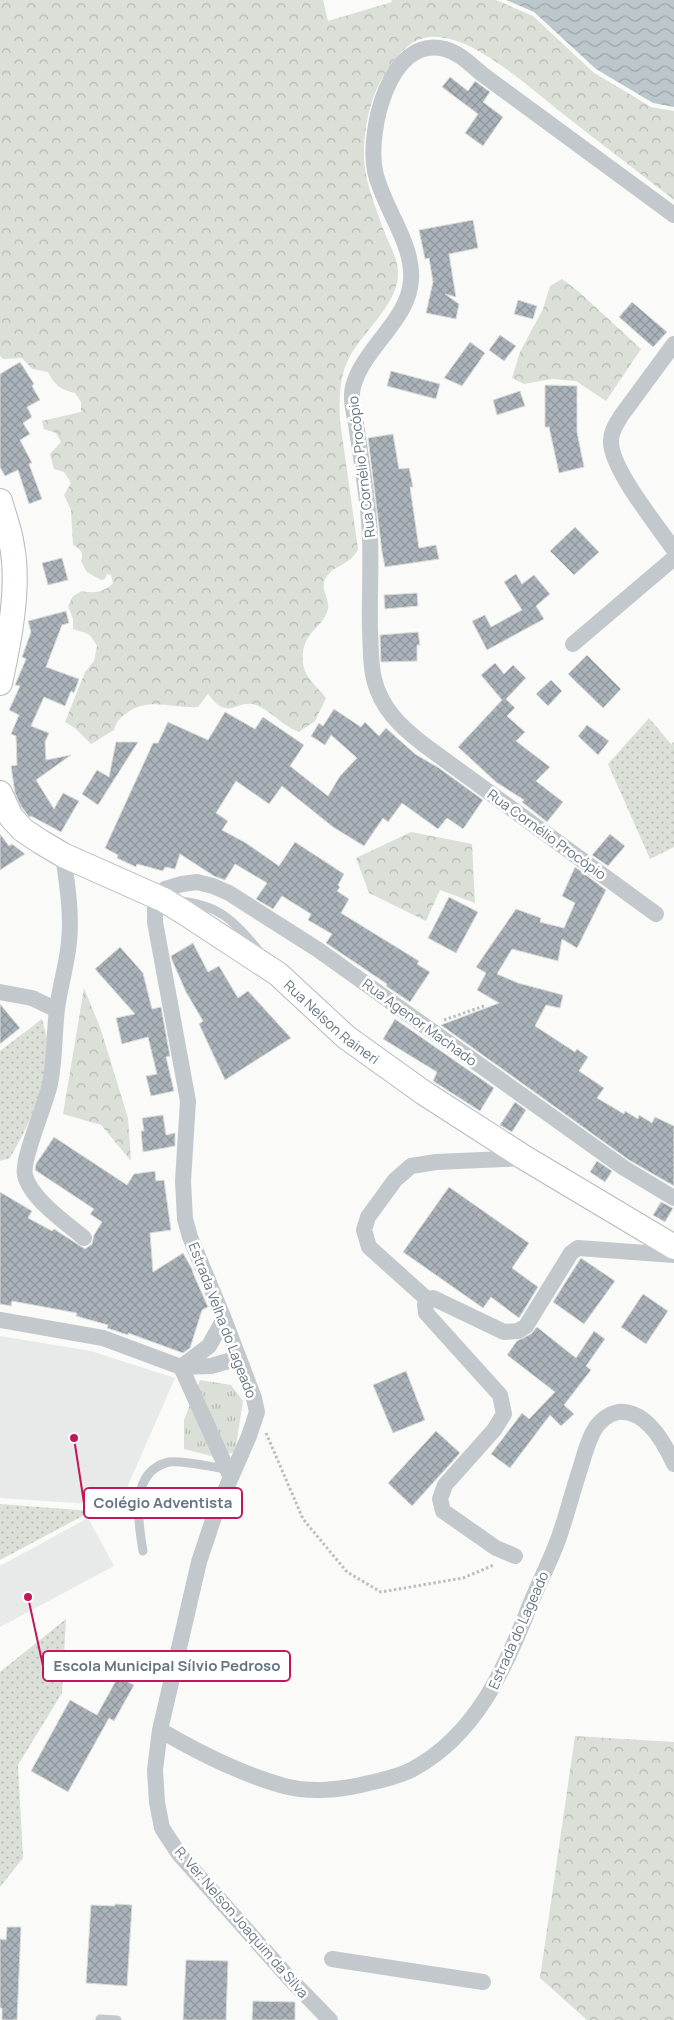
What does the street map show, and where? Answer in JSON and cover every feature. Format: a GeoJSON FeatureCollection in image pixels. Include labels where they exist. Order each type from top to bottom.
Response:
{"type":"FeatureCollection","features":[{"type":"Feature","properties":{"kind":"main road"},"geometry":{"type":"LineString","coordinates":[[0,501],[13,547],[14,573],[13,613],[0,683]]}},
{"type":"Feature","properties":{"kind":"main road","name":"Rua Nelson Raineri"},"geometry":{"type":"LineString","coordinates":[[1,798],[11,816],[23,830],[63,855],[161,899],[278,974],[346,1036],[424,1093],[525,1158],[674,1247]]}},
{"type":"Feature","properties":{"kind":"street","name":"Rua Cornélio Procópio"},"geometry":{"type":"LineString","coordinates":[[656,914],[423,744],[392,717],[386,707],[379,694],[372,670],[369,522],[352,389],[359,370],[369,353],[392,324],[410,292],[412,277],[410,263],[402,237],[384,197],[375,171],[373,140],[380,107],[389,84],[398,68],[417,51],[431,48],[444,49],[459,55],[674,215]]}},
{"type":"Feature","properties":{"kind":"street"},"geometry":{"type":"LineString","coordinates":[[674,344],[621,416],[614,427],[611,440],[617,466],[674,550]]}},
{"type":"Feature","properties":{"kind":"street"},"geometry":{"type":"LineString","coordinates":[[573,644],[674,558]]}},
{"type":"Feature","properties":{"kind":"street"},"geometry":{"type":"LineString","coordinates":[[63,855],[68,892],[69,940],[57,1010],[53,1065],[47,1097],[24,1172],[26,1180],[37,1196],[84,1238]]}},
{"type":"Feature","properties":{"kind":"street","name":"Rua Agenor Machado"},"geometry":{"type":"LineString","coordinates":[[161,899],[165,889],[197,882],[229,893],[255,908],[317,949],[624,1168],[674,1198]]}},
{"type":"Feature","properties":{"kind":"street","name":"Estrada Velha do Lageado"},"geometry":{"type":"LineString","coordinates":[[160,1730],[199,1562],[228,1474],[250,1436],[257,1412],[254,1398],[190,1237],[185,1219],[183,1181],[188,1101],[184,1069],[168,1002],[155,922],[154,906],[161,899]]}},
{"type":"Feature","properties":{"kind":"street"},"geometry":{"type":"LineString","coordinates":[[0,992],[32,998],[57,1010]]}},
{"type":"Feature","properties":{"kind":"street"},"geometry":{"type":"LineString","coordinates":[[428,1300],[369,1247],[364,1230],[368,1217],[395,1180],[411,1166],[436,1162],[525,1158]]}},
{"type":"Feature","properties":{"kind":"street"},"geometry":{"type":"LineString","coordinates":[[515,1556],[496,1548],[443,1511],[440,1499],[445,1485],[494,1430],[504,1414],[500,1395],[426,1313],[425,1304],[433,1298],[504,1332],[518,1331],[526,1326],[572,1253],[578,1248],[674,1255]]}},
{"type":"Feature","properties":{"kind":"street"},"geometry":{"type":"LineString","coordinates":[[181,1367],[209,1346],[224,1319]]}},
{"type":"Feature","properties":{"kind":"street"},"geometry":{"type":"LineString","coordinates":[[0,1320],[103,1338],[181,1367],[211,1366],[239,1358]]}},
{"type":"Feature","properties":{"kind":"street"},"geometry":{"type":"LineString","coordinates":[[181,1367],[228,1474]]}},
{"type":"Feature","properties":{"kind":"street","name":"Estrada do Lageado"},"geometry":{"type":"LineString","coordinates":[[160,1730],[200,1752],[244,1772],[285,1786],[306,1790],[357,1786],[412,1769],[438,1753],[467,1725],[487,1698],[504,1668],[558,1538],[588,1442],[597,1425],[610,1413],[626,1411],[640,1417],[666,1446],[674,1464]]}},
{"type":"Feature","properties":{"kind":"street","name":"R. Ver. Nelson Joaquim da Silva"},"geometry":{"type":"LineString","coordinates":[[160,1730],[155,1770],[157,1802],[162,1828],[179,1854],[290,1979],[330,2020]]}},
{"type":"Feature","properties":{"kind":"street"},"geometry":{"type":"LineString","coordinates":[[332,1959],[483,1982]]}},
{"type":"Feature","properties":{"kind":"lane"},"geometry":{"type":"LineString","coordinates":[[143,1551],[138,1507],[144,1478],[156,1466],[170,1462],[228,1474]]}},
{"type":"Feature","properties":{"kind":"lane"},"geometry":{"type":"LineString","coordinates":[[100,2020],[117,2020]]}},
{"type":"Feature","properties":{"kind":"path"},"geometry":{"type":"LineString","coordinates":[[424,1027],[484,1006]]}},
{"type":"Feature","properties":{"kind":"path"},"geometry":{"type":"LineString","coordinates":[[257,1412],[303,1519],[347,1572],[372,1587],[381,1592],[463,1578],[515,1556]]}},
{"type":"Feature","properties":{"kind":"shaded area"},"geometry":{"type":"Polygon","coordinates":[[[0,1336],[91,1351],[175,1378],[119,1506],[0,1498],[0,1336]]]}},
{"type":"Feature","properties":{"kind":"shaded area"},"geometry":{"type":"Polygon","coordinates":[[[88,1518],[114,1566],[0,1627],[0,1566],[88,1518]]]}},
{"type":"Feature","properties":{"kind":"green space"},"geometry":{"type":"Polygon","coordinates":[[[0,0],[323,0],[328,21],[392,2],[391,0],[496,0],[533,16],[593,72],[651,107],[674,111],[674,200],[511,73],[492,59],[462,43],[439,37],[424,38],[413,42],[399,54],[382,78],[373,99],[367,121],[364,155],[368,184],[396,261],[398,271],[397,283],[387,306],[349,358],[341,381],[340,421],[358,549],[352,558],[331,572],[325,580],[324,588],[328,609],[320,624],[307,640],[303,650],[303,666],[312,682],[326,698],[315,721],[299,732],[256,705],[243,704],[232,708],[222,707],[208,694],[198,707],[153,704],[136,708],[121,718],[114,730],[91,744],[75,728],[65,722],[85,672],[94,661],[97,646],[90,635],[73,629],[73,619],[68,606],[73,596],[82,591],[99,592],[113,583],[111,575],[107,574],[105,579],[101,580],[87,572],[81,561],[81,552],[73,545],[71,510],[64,495],[71,483],[64,472],[54,469],[50,454],[61,442],[56,433],[44,429],[42,421],[81,412],[81,402],[75,393],[55,384],[48,372],[32,369],[22,358],[3,359],[0,356],[0,0]]]}},
{"type":"Feature","properties":{"kind":"green space"},"geometry":{"type":"Polygon","coordinates":[[[562,279],[578,291],[641,349],[606,401],[576,381],[552,379],[524,384],[512,378],[520,352],[543,309],[550,286],[562,279]]]}},
{"type":"Feature","properties":{"kind":"green space"},"geometry":{"type":"Polygon","coordinates":[[[649,718],[671,744],[674,742],[674,847],[650,859],[608,764],[649,718]]]}},
{"type":"Feature","properties":{"kind":"green space"},"geometry":{"type":"Polygon","coordinates":[[[411,832],[472,844],[475,903],[440,890],[426,921],[369,893],[356,858],[411,832]]]}},
{"type":"Feature","properties":{"kind":"green space"},"geometry":{"type":"Polygon","coordinates":[[[84,988],[101,1030],[128,1118],[131,1161],[101,1125],[63,1114],[84,988]]]}},
{"type":"Feature","properties":{"kind":"green space"},"geometry":{"type":"Polygon","coordinates":[[[42,1019],[48,1045],[48,1059],[42,1088],[24,1133],[10,1158],[0,1161],[0,1051],[42,1019]]]}},
{"type":"Feature","properties":{"kind":"green space"},"geometry":{"type":"Polygon","coordinates":[[[200,1380],[231,1385],[243,1401],[235,1452],[215,1457],[184,1449],[184,1420],[200,1380]]]}},
{"type":"Feature","properties":{"kind":"green space"},"geometry":{"type":"Polygon","coordinates":[[[0,1504],[92,1511],[0,1560],[0,1504]]]}},
{"type":"Feature","properties":{"kind":"green space"},"geometry":{"type":"Polygon","coordinates":[[[66,1619],[62,1693],[18,1765],[23,1858],[0,1887],[0,1672],[66,1619]]]}},
{"type":"Feature","properties":{"kind":"green space"},"geometry":{"type":"Polygon","coordinates":[[[575,1736],[674,1742],[674,2020],[587,2020],[540,1978],[575,1736]]]}},
{"type":"Feature","properties":{"kind":"water"},"geometry":{"type":"Polygon","coordinates":[[[506,0],[674,0],[674,107],[653,103],[596,69],[534,12],[506,0]]]}},
{"type":"Feature","properties":{"kind":"building"},"geometry":{"type":"Polygon","coordinates":[[[450,77],[468,91],[475,81],[490,92],[483,102],[503,117],[483,146],[465,133],[478,114],[442,87],[450,77]]]}},
{"type":"Feature","properties":{"kind":"building"},"geometry":{"type":"Polygon","coordinates":[[[473,220],[478,248],[449,254],[456,297],[445,294],[459,304],[456,319],[426,313],[433,282],[429,258],[425,259],[419,230],[473,220]]]}},
{"type":"Feature","properties":{"kind":"building"},"geometry":{"type":"Polygon","coordinates":[[[518,300],[537,306],[533,319],[514,314],[518,300]]]}},
{"type":"Feature","properties":{"kind":"building"},"geometry":{"type":"Polygon","coordinates":[[[632,302],[667,332],[653,347],[619,317],[632,302]]]}},
{"type":"Feature","properties":{"kind":"building"},"geometry":{"type":"Polygon","coordinates":[[[500,335],[516,346],[504,361],[489,350],[500,335]]]}},
{"type":"Feature","properties":{"kind":"building"},"geometry":{"type":"Polygon","coordinates":[[[470,342],[485,353],[462,386],[444,378],[470,342]]]}},
{"type":"Feature","properties":{"kind":"building"},"geometry":{"type":"Polygon","coordinates":[[[20,362],[34,384],[32,386],[40,400],[27,407],[32,417],[23,423],[30,434],[20,440],[32,463],[29,464],[42,499],[29,504],[18,470],[5,476],[0,467],[0,374],[20,362]]]}},
{"type":"Feature","properties":{"kind":"building"},"geometry":{"type":"Polygon","coordinates":[[[391,371],[440,384],[436,399],[387,386],[391,371]]]}},
{"type":"Feature","properties":{"kind":"building"},"geometry":{"type":"Polygon","coordinates":[[[545,385],[577,386],[577,432],[584,467],[559,473],[549,427],[545,427],[545,385]]]}},
{"type":"Feature","properties":{"kind":"building"},"geometry":{"type":"Polygon","coordinates":[[[520,391],[525,406],[497,415],[493,400],[520,391]]]}},
{"type":"Feature","properties":{"kind":"building"},"geometry":{"type":"Polygon","coordinates":[[[393,434],[399,469],[409,468],[413,487],[410,487],[419,548],[436,545],[439,559],[385,567],[368,438],[393,434]]]}},
{"type":"Feature","properties":{"kind":"building"},"geometry":{"type":"Polygon","coordinates":[[[575,527],[599,552],[574,575],[550,551],[575,527]]]}},
{"type":"Feature","properties":{"kind":"building"},"geometry":{"type":"Polygon","coordinates":[[[62,558],[68,580],[48,585],[42,563],[62,558]]]}},
{"type":"Feature","properties":{"kind":"building"},"geometry":{"type":"Polygon","coordinates":[[[516,574],[522,584],[534,575],[550,594],[536,606],[544,619],[487,650],[472,621],[485,615],[491,627],[522,610],[504,582],[516,574]]]}},
{"type":"Feature","properties":{"kind":"building"},"geometry":{"type":"Polygon","coordinates":[[[417,593],[418,606],[385,609],[384,595],[417,593]]]}},
{"type":"Feature","properties":{"kind":"building"},"geometry":{"type":"Polygon","coordinates":[[[66,611],[69,623],[62,625],[46,667],[79,679],[74,693],[71,691],[65,706],[44,697],[31,726],[49,733],[45,742],[46,760],[71,755],[36,780],[54,809],[63,793],[79,801],[61,832],[31,816],[29,817],[15,793],[11,766],[17,765],[16,736],[11,734],[19,715],[9,710],[20,686],[15,685],[26,659],[22,657],[31,632],[28,621],[66,611]]]}},
{"type":"Feature","properties":{"kind":"building"},"geometry":{"type":"Polygon","coordinates":[[[418,632],[420,645],[417,645],[417,661],[381,662],[380,635],[418,632]]]}},
{"type":"Feature","properties":{"kind":"building"},"geometry":{"type":"Polygon","coordinates":[[[587,655],[621,689],[603,708],[568,674],[587,655]]]}},
{"type":"Feature","properties":{"kind":"building"},"geometry":{"type":"Polygon","coordinates":[[[495,663],[504,674],[513,665],[526,678],[506,699],[515,708],[507,716],[525,732],[516,741],[550,767],[536,781],[563,802],[547,822],[522,802],[524,800],[496,782],[458,747],[502,700],[481,675],[495,663]]]}},
{"type":"Feature","properties":{"kind":"building"},"geometry":{"type":"Polygon","coordinates":[[[551,680],[562,691],[548,706],[536,694],[551,680]]]}},
{"type":"Feature","properties":{"kind":"building"},"geometry":{"type":"Polygon","coordinates":[[[334,709],[361,727],[365,722],[379,736],[386,728],[415,754],[439,768],[483,800],[463,829],[447,818],[438,829],[402,803],[388,822],[383,818],[364,846],[333,827],[282,786],[269,804],[236,781],[216,813],[228,821],[222,830],[246,843],[279,866],[295,842],[344,874],[337,891],[349,899],[341,913],[419,961],[417,964],[430,972],[410,1002],[386,986],[387,984],[326,943],[332,934],[308,920],[311,914],[282,896],[273,909],[256,899],[267,883],[235,864],[225,880],[214,876],[180,854],[175,869],[165,867],[163,871],[137,864],[136,867],[117,858],[118,855],[105,848],[153,743],[158,743],[168,722],[208,740],[225,712],[255,729],[263,717],[304,745],[290,766],[328,796],[340,776],[357,758],[331,735],[325,745],[311,736],[319,723],[323,726],[334,709]]]}},
{"type":"Feature","properties":{"kind":"building"},"geometry":{"type":"Polygon","coordinates":[[[587,725],[609,741],[598,755],[578,736],[587,725]]]}},
{"type":"Feature","properties":{"kind":"building"},"geometry":{"type":"Polygon","coordinates":[[[116,742],[138,742],[98,805],[82,794],[97,770],[109,777],[116,742]]]}},
{"type":"Feature","properties":{"kind":"building"},"geometry":{"type":"Polygon","coordinates":[[[0,834],[9,846],[12,844],[25,854],[0,870],[0,834]]]}},
{"type":"Feature","properties":{"kind":"building"},"geometry":{"type":"Polygon","coordinates":[[[610,834],[625,846],[608,866],[592,855],[610,834]]]}},
{"type":"Feature","properties":{"kind":"building"},"geometry":{"type":"Polygon","coordinates":[[[575,867],[606,890],[577,948],[562,939],[558,961],[512,949],[497,974],[518,983],[563,995],[560,1008],[546,1005],[535,1026],[575,1052],[577,1049],[588,1057],[579,1071],[604,1088],[597,1098],[624,1114],[625,1111],[638,1119],[639,1115],[652,1123],[655,1117],[674,1126],[674,1186],[629,1160],[441,1025],[499,1003],[477,990],[486,973],[476,967],[516,909],[541,918],[540,922],[564,928],[575,903],[562,896],[575,867]]]}},
{"type":"Feature","properties":{"kind":"building"},"geometry":{"type":"Polygon","coordinates":[[[449,897],[478,912],[456,953],[428,938],[449,897]]]}},
{"type":"Feature","properties":{"kind":"building"},"geometry":{"type":"Polygon","coordinates":[[[193,943],[208,972],[219,966],[238,998],[248,991],[291,1038],[225,1080],[199,1024],[203,1021],[186,992],[171,956],[193,943]]]}},
{"type":"Feature","properties":{"kind":"building"},"geometry":{"type":"Polygon","coordinates":[[[120,947],[143,973],[152,1009],[161,1007],[170,1056],[166,1057],[174,1091],[151,1096],[146,1076],[157,1074],[148,1037],[122,1044],[116,1018],[135,1014],[95,969],[120,947]]]}},
{"type":"Feature","properties":{"kind":"building"},"geometry":{"type":"Polygon","coordinates":[[[0,1004],[20,1028],[0,1044],[0,1004]]]}},
{"type":"Feature","properties":{"kind":"building"},"geometry":{"type":"Polygon","coordinates":[[[395,1019],[494,1088],[480,1111],[433,1081],[437,1072],[383,1039],[395,1019]]]}},
{"type":"Feature","properties":{"kind":"building"},"geometry":{"type":"Polygon","coordinates":[[[515,1102],[526,1110],[512,1132],[500,1125],[515,1102]]]}},
{"type":"Feature","properties":{"kind":"building"},"geometry":{"type":"Polygon","coordinates":[[[163,1115],[166,1135],[175,1133],[175,1146],[143,1152],[141,1131],[144,1131],[142,1118],[163,1115]]]}},
{"type":"Feature","properties":{"kind":"building"},"geometry":{"type":"Polygon","coordinates":[[[54,1137],[127,1185],[134,1174],[155,1171],[156,1181],[164,1180],[171,1230],[150,1233],[153,1272],[183,1253],[208,1307],[202,1310],[190,1348],[183,1353],[128,1333],[128,1335],[107,1328],[108,1325],[76,1316],[77,1313],[12,1301],[11,1306],[0,1304],[0,1192],[32,1211],[28,1218],[52,1231],[54,1229],[85,1249],[92,1244],[94,1235],[102,1222],[90,1214],[94,1209],[35,1170],[36,1164],[54,1137]]]}},
{"type":"Feature","properties":{"kind":"building"},"geometry":{"type":"Polygon","coordinates":[[[597,1161],[612,1171],[605,1182],[590,1172],[597,1161]]]}},
{"type":"Feature","properties":{"kind":"building"},"geometry":{"type":"Polygon","coordinates":[[[449,1187],[529,1243],[512,1268],[538,1287],[519,1318],[491,1297],[483,1308],[403,1252],[449,1187]]]}},
{"type":"Feature","properties":{"kind":"building"},"geometry":{"type":"Polygon","coordinates":[[[661,1202],[673,1208],[665,1222],[653,1215],[661,1202]]]}},
{"type":"Feature","properties":{"kind":"building"},"geometry":{"type":"Polygon","coordinates":[[[581,1258],[615,1281],[584,1324],[553,1302],[581,1258]]]}},
{"type":"Feature","properties":{"kind":"building"},"geometry":{"type":"Polygon","coordinates":[[[643,1294],[668,1311],[646,1344],[621,1327],[643,1294]]]}},
{"type":"Feature","properties":{"kind":"building"},"geometry":{"type":"Polygon","coordinates":[[[537,1327],[576,1358],[594,1331],[605,1339],[586,1366],[591,1370],[564,1405],[574,1414],[561,1426],[550,1415],[510,1468],[491,1454],[522,1413],[529,1419],[555,1392],[507,1355],[517,1341],[531,1334],[537,1327]]]}},
{"type":"Feature","properties":{"kind":"building"},"geometry":{"type":"Polygon","coordinates":[[[406,1371],[425,1420],[393,1433],[373,1385],[406,1371]]]}},
{"type":"Feature","properties":{"kind":"building"},"geometry":{"type":"Polygon","coordinates":[[[436,1431],[460,1453],[412,1506],[388,1483],[436,1431]]]}},
{"type":"Feature","properties":{"kind":"building"},"geometry":{"type":"Polygon","coordinates":[[[118,1677],[134,1685],[114,1721],[109,1718],[68,1792],[31,1771],[70,1700],[97,1715],[118,1677]]]}},
{"type":"Feature","properties":{"kind":"building"},"geometry":{"type":"Polygon","coordinates":[[[115,1904],[132,1905],[127,1986],[86,1983],[91,1905],[115,1906],[115,1904]]]}},
{"type":"Feature","properties":{"kind":"building"},"geometry":{"type":"Polygon","coordinates":[[[7,1927],[21,1927],[17,2020],[2,2020],[2,2008],[0,2008],[0,1939],[6,1940],[7,1927]]]}},
{"type":"Feature","properties":{"kind":"building"},"geometry":{"type":"Polygon","coordinates":[[[186,1960],[228,1961],[226,2020],[183,2020],[186,1960]]]}},
{"type":"Feature","properties":{"kind":"building"},"geometry":{"type":"Polygon","coordinates":[[[253,2001],[295,2002],[295,2020],[252,2020],[253,2001]]]}},
{"type":"Feature","properties":{"kind":"place","name":"Colégio Adventista"},"geometry":{"type":"Point","coordinates":[74,1438]}},
{"type":"Feature","properties":{"kind":"place","name":"Escola Municipal Sílvio Pedroso"},"geometry":{"type":"Point","coordinates":[28,1597]}}]}
